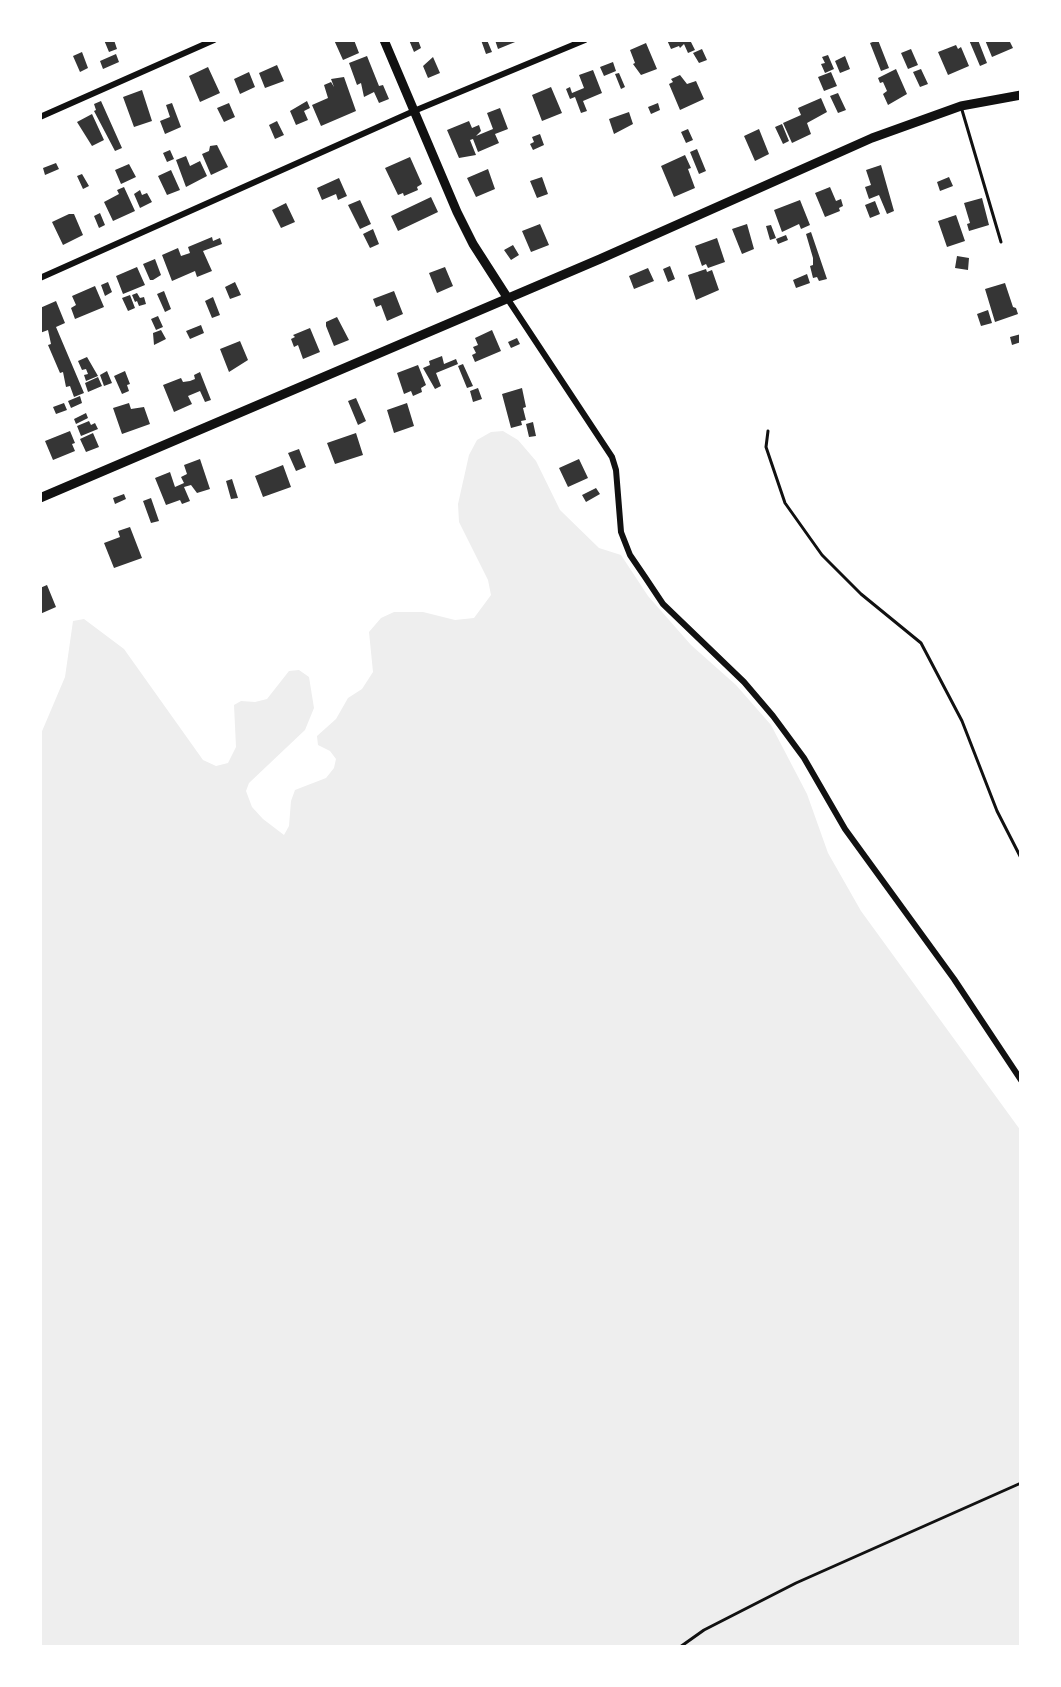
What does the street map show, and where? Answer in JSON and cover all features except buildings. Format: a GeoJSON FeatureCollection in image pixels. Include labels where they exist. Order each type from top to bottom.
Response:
{"type":"FeatureCollection","features":[{"type":"Feature","properties":{"kind":"main road"},"geometry":{"type":"LineString","coordinates":[[384,40],[473,244],[507,297]]}},
{"type":"Feature","properties":{"kind":"main road"},"geometry":{"type":"LineString","coordinates":[[40,498],[600,259],[831,156],[961,106],[1021,95]]}},
{"type":"Feature","properties":{"kind":"street"},"geometry":{"type":"LineString","coordinates":[[40,117],[214,40]]}},
{"type":"Feature","properties":{"kind":"street"},"geometry":{"type":"LineString","coordinates":[[40,278],[414,111],[585,40]]}},
{"type":"Feature","properties":{"kind":"street"},"geometry":{"type":"LineString","coordinates":[[507,297],[612,457],[616,470],[621,532],[637,566],[663,604],[758,697],[781,726],[804,758],[845,829],[954,979],[1021,1080]]}},
{"type":"Feature","properties":{"kind":"lane"},"geometry":{"type":"LineString","coordinates":[[961,106],[1001,242]]}},
{"type":"Feature","properties":{"kind":"path"},"geometry":{"type":"LineString","coordinates":[[768,431],[766,447],[785,503],[822,555],[861,594],[921,643],[962,721],[997,811],[1021,858]]}},
{"type":"Feature","properties":{"kind":"path"},"geometry":{"type":"LineString","coordinates":[[680,1647],[704,1630],[796,1583],[1021,1483]]}},
{"type":"Feature","properties":{"kind":"shaded area"},"geometry":{"type":"Polygon","coordinates":[[[503,431],[518,440],[536,461],[560,510],[599,548],[621,555],[648,596],[691,645],[736,685],[771,725],[807,794],[828,853],[861,911],[1021,1131],[1021,1647],[40,1647],[40,736],[65,677],[73,621],[84,619],[124,649],[203,760],[216,766],[228,763],[236,747],[234,705],[241,701],[267,699],[289,671],[299,670],[309,677],[314,708],[305,730],[249,783],[246,791],[252,807],[284,835],[289,826],[295,790],[326,778],[334,768],[336,759],[330,751],[318,745],[317,736],[336,719],[348,698],[362,689],[373,672],[369,632],[381,618],[394,612],[423,612],[455,620],[474,618],[491,595],[488,580],[459,522],[458,504],[469,455],[477,440],[491,432],[503,431]]]}}]}
